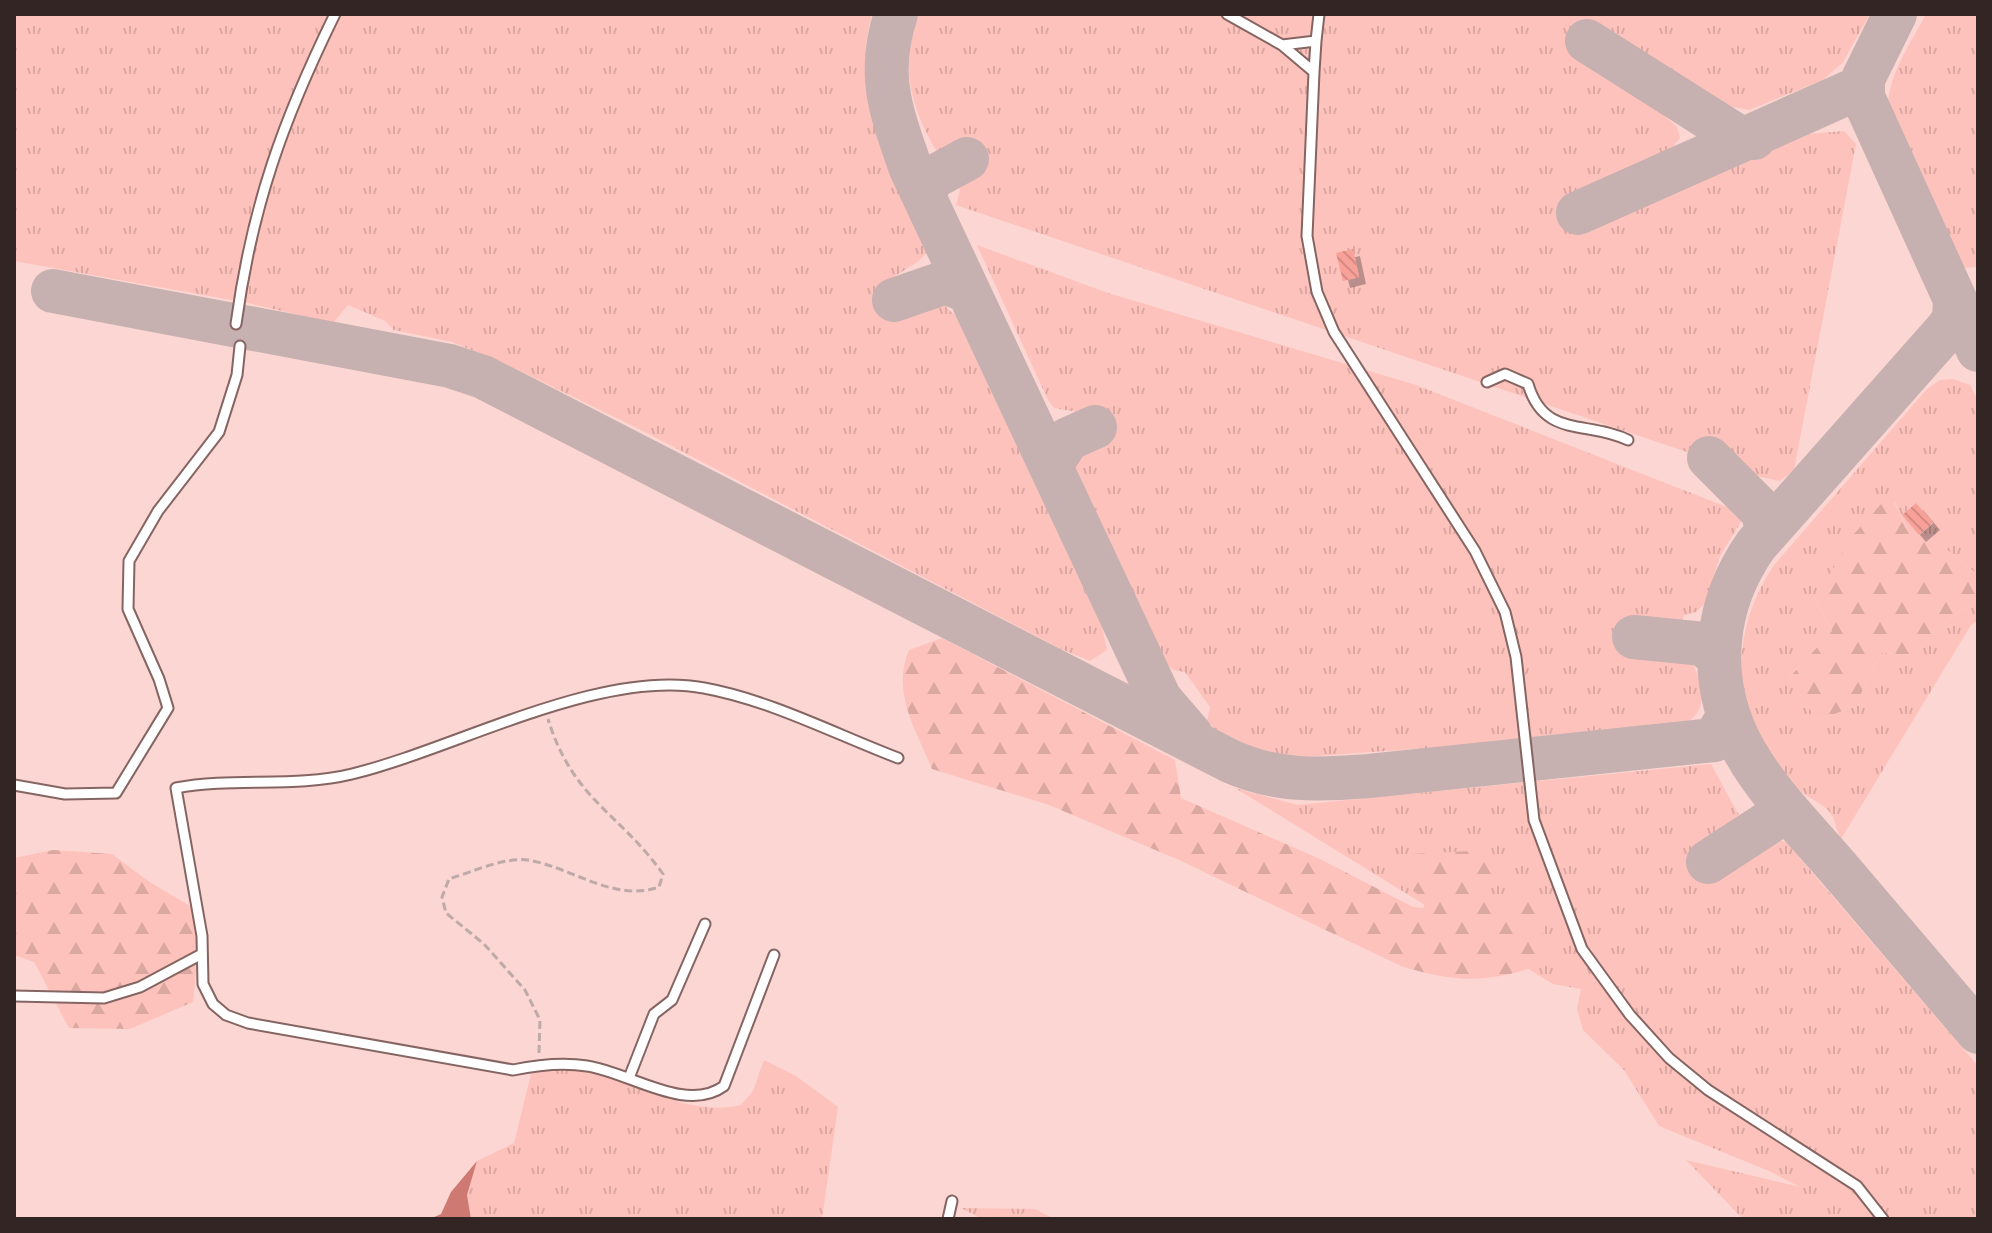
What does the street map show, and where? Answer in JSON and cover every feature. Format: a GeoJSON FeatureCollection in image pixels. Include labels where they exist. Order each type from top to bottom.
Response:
{"type":"FeatureCollection","features":[{"type":"Feature","properties":{"kind":"lane"},"geometry":{"type":"LineString","coordinates":[[236,324],[261,196],[276,146],[335,14]]}},
{"type":"Feature","properties":{"kind":"lane"},"geometry":{"type":"LineString","coordinates":[[1227,14],[1282,45],[1314,72]]}},
{"type":"Feature","properties":{"kind":"lane"},"geometry":{"type":"LineString","coordinates":[[1319,14],[1307,236],[1317,292],[1334,332],[1475,551],[1505,612],[1516,657],[1534,820],[1582,949],[1630,1015],[1669,1058],[1708,1090],[1857,1186],[1883,1219]]}},
{"type":"Feature","properties":{"kind":"lane"},"geometry":{"type":"LineString","coordinates":[[1282,45],[1316,41]]}},
{"type":"Feature","properties":{"kind":"lane"},"geometry":{"type":"LineString","coordinates":[[14,785],[65,794],[116,793],[168,708],[159,679],[128,609],[129,561],[158,511],[219,432],[237,375],[240,346]]}},
{"type":"Feature","properties":{"kind":"lane"},"geometry":{"type":"LineString","coordinates":[[1487,382],[1505,374],[1528,384],[1534,405],[1550,418],[1574,428],[1613,433],[1628,440]]}},
{"type":"Feature","properties":{"kind":"lane"},"geometry":{"type":"LineString","coordinates":[[774,955],[724,1086],[712,1095],[692,1097],[588,1066],[539,1065],[513,1070],[248,1023],[226,1015],[213,1004],[203,984],[202,936],[176,788],[351,774],[598,694],[642,686],[702,687],[757,703],[898,758]]}},
{"type":"Feature","properties":{"kind":"lane"},"geometry":{"type":"LineString","coordinates":[[629,1078],[654,1014],[672,1000],[705,924]]}},
{"type":"Feature","properties":{"kind":"lane"},"geometry":{"type":"LineString","coordinates":[[14,996],[104,998],[140,987],[200,955]]}},
{"type":"Feature","properties":{"kind":"lane"},"geometry":{"type":"LineString","coordinates":[[948,1219],[952,1201]]}},
{"type":"Feature","properties":{"kind":"path"},"geometry":{"type":"LineString","coordinates":[[539,1065],[540,1020],[525,990],[484,944],[446,913],[442,897],[449,879],[524,859],[604,885],[642,893],[659,887],[663,874],[648,853],[575,781],[557,751],[544,708]]}},
{"type":"Feature","properties":{"kind":"shaded area"},"geometry":{"type":"Polygon","coordinates":[[[14,14],[1978,14],[1978,1219],[14,1219],[14,14]]]}},
{"type":"Feature","properties":{"kind":"shaded area"},"geometry":{"type":"Polygon","coordinates":[[[477,1161],[467,1195],[471,1219],[430,1219],[441,1214],[451,1192],[477,1161]]]}},
{"type":"Feature","properties":{"kind":"green space"},"geometry":{"type":"Polygon","coordinates":[[[14,14],[872,14],[866,44],[869,103],[887,158],[925,239],[927,252],[895,276],[913,314],[944,305],[956,316],[1102,627],[1107,650],[1090,661],[1061,649],[641,430],[508,365],[452,342],[394,330],[385,321],[348,305],[333,323],[248,303],[14,261],[14,14]]]}},
{"type":"Feature","properties":{"kind":"green space"},"geometry":{"type":"Polygon","coordinates":[[[918,14],[1870,14],[1843,62],[1823,80],[1749,110],[1735,107],[1661,113],[1677,127],[1680,138],[1674,145],[1844,131],[1856,144],[1794,470],[1780,481],[1761,477],[956,205],[960,190],[924,127],[911,86],[911,41],[918,14]]]}},
{"type":"Feature","properties":{"kind":"green space"},"geometry":{"type":"Polygon","coordinates":[[[1926,14],[1978,14],[1978,267],[1961,268],[1888,111],[1895,73],[1926,14]]]}},
{"type":"Feature","properties":{"kind":"green space"},"geometry":{"type":"Polygon","coordinates":[[[977,245],[1108,293],[1416,385],[1737,511],[1742,520],[1720,556],[1705,604],[1696,612],[1684,615],[1671,656],[1692,662],[1702,696],[1698,711],[1686,723],[1510,742],[1289,758],[1264,753],[1213,728],[1207,721],[1210,707],[1185,672],[1173,670],[1161,659],[1075,472],[1076,462],[1093,448],[1077,412],[1054,408],[1048,400],[977,245]]]}},
{"type":"Feature","properties":{"kind":"green space"},"geometry":{"type":"Polygon","coordinates":[[[1953,379],[1970,385],[1978,401],[1978,575],[1941,545],[1908,531],[1895,502],[1834,571],[1815,599],[1832,631],[1789,678],[1817,720],[1857,706],[1866,679],[1882,653],[1916,655],[1936,627],[1978,601],[1978,620],[1971,625],[1841,839],[1830,813],[1795,787],[1774,762],[1758,735],[1747,708],[1742,680],[1742,651],[1747,622],[1758,593],[1774,565],[1927,389],[1940,380],[1953,379]],[[1915,503],[1902,515],[1920,535],[1933,523],[1915,503]]]}},
{"type":"Feature","properties":{"kind":"green space"},"geometry":{"type":"Polygon","coordinates":[[[1883,502],[1894,502],[1908,531],[1941,545],[1978,575],[1978,601],[1936,627],[1916,655],[1882,653],[1866,679],[1857,706],[1817,720],[1789,678],[1832,631],[1815,599],[1853,535],[1883,502]]]}},
{"type":"Feature","properties":{"kind":"green space"},"geometry":{"type":"Polygon","coordinates":[[[942,638],[1175,760],[1181,798],[1320,859],[1413,907],[1424,908],[1423,898],[1401,882],[1412,854],[1492,850],[1493,866],[1486,893],[1514,903],[1538,902],[1544,930],[1534,949],[1541,965],[1504,975],[1471,979],[1438,976],[1401,966],[1179,860],[1049,805],[932,769],[908,711],[904,696],[904,666],[909,650],[942,638]]]}},
{"type":"Feature","properties":{"kind":"green space"},"geometry":{"type":"Polygon","coordinates":[[[1711,764],[1737,812],[1765,843],[1774,839],[1786,842],[1978,1066],[1978,1219],[1743,1219],[1686,1160],[1800,1187],[1659,1126],[1624,1070],[1583,1030],[1577,1009],[1581,989],[1553,984],[1235,788],[1298,805],[1711,764]]]}},
{"type":"Feature","properties":{"kind":"green space"},"geometry":{"type":"Polygon","coordinates":[[[53,850],[112,854],[148,881],[195,909],[197,960],[193,1002],[130,1029],[69,1028],[34,962],[14,955],[14,858],[53,850]]]}},
{"type":"Feature","properties":{"kind":"green space"},"geometry":{"type":"Polygon","coordinates":[[[764,1060],[796,1076],[838,1107],[822,1219],[471,1219],[467,1195],[477,1161],[514,1143],[531,1074],[557,1068],[584,1070],[674,1100],[718,1108],[741,1105],[753,1091],[764,1060]]]}},
{"type":"Feature","properties":{"kind":"green space"},"geometry":{"type":"Polygon","coordinates":[[[961,1208],[1035,1209],[1054,1219],[982,1219],[961,1208]]]}},
{"type":"Feature","properties":{"kind":"building"},"geometry":{"type":"Polygon","coordinates":[[[1353,249],[1359,277],[1343,281],[1336,253],[1353,249]]]}},
{"type":"Feature","properties":{"kind":"building"},"geometry":{"type":"Polygon","coordinates":[[[1916,503],[1933,523],[1919,535],[1902,515],[1916,503]]]}},
{"type":"Feature","properties":{"kind":"taxiway"},"geometry":{"type":"LineString","coordinates":[[896,14],[887,56],[888,93],[911,169],[1160,699],[1191,735]]}},
{"type":"Feature","properties":{"kind":"taxiway"},"geometry":{"type":"LineString","coordinates":[[1895,14],[1863,79],[1863,97],[1978,350]]}},
{"type":"Feature","properties":{"kind":"taxiway"},"geometry":{"type":"LineString","coordinates":[[1587,41],[1737,136],[1754,138]]}},
{"type":"Feature","properties":{"kind":"taxiway"},"geometry":{"type":"LineString","coordinates":[[1578,213],[1852,91]]}},
{"type":"Feature","properties":{"kind":"taxiway"},"geometry":{"type":"LineString","coordinates":[[927,189],[930,179],[967,159]]}},
{"type":"Feature","properties":{"kind":"taxiway"},"geometry":{"type":"LineString","coordinates":[[894,300],[946,282],[957,287]]}},
{"type":"Feature","properties":{"kind":"taxiway"},"geometry":{"type":"LineString","coordinates":[[53,291],[450,366],[483,377],[1230,761],[1264,773],[1315,779],[1351,777],[1714,740],[1725,722]]}},
{"type":"Feature","properties":{"kind":"taxiway"},"geometry":{"type":"LineString","coordinates":[[1955,301],[1954,319],[1948,328],[1749,556],[1736,579],[1724,615],[1720,677],[1738,739],[1754,767],[1978,1032]]}},
{"type":"Feature","properties":{"kind":"taxiway"},"geometry":{"type":"LineString","coordinates":[[1054,460],[1068,439],[1095,427]]}},
{"type":"Feature","properties":{"kind":"taxiway"},"geometry":{"type":"LineString","coordinates":[[1709,458],[1764,513],[1765,523]]}},
{"type":"Feature","properties":{"kind":"taxiway"},"geometry":{"type":"LineString","coordinates":[[1634,637],[1704,644],[1711,651]]}},
{"type":"Feature","properties":{"kind":"taxiway"},"geometry":{"type":"LineString","coordinates":[[1708,862],[1777,817],[1788,817]]}}]}
